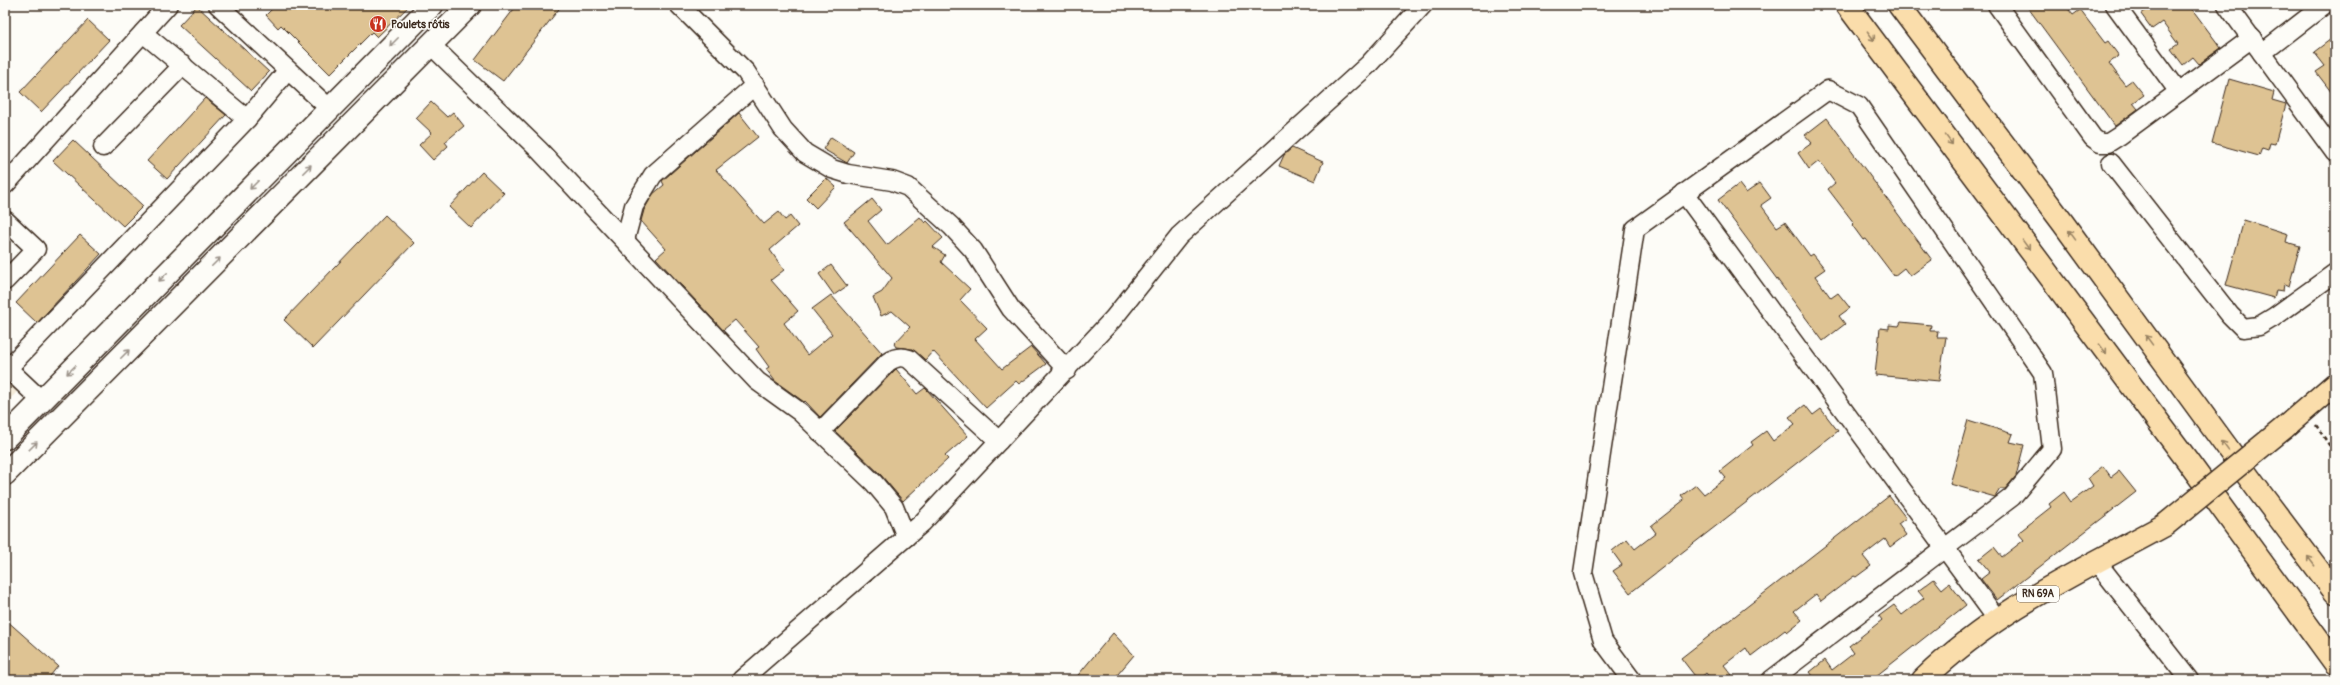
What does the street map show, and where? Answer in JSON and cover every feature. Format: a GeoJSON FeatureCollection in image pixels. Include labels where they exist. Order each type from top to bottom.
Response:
{"type":"FeatureCollection","features":[{"type":"Feature","properties":{"kind":"main road"},"geometry":{"type":"LineString","coordinates":[[5,438],[432,5]]}},
{"type":"Feature","properties":{"kind":"main road"},"geometry":{"type":"LineString","coordinates":[[5,474],[470,5]]}},
{"type":"Feature","properties":{"kind":"main road"},"geometry":{"type":"LineString","coordinates":[[1847,5],[2187,460],[2335,663]]}},
{"type":"Feature","properties":{"kind":"main road"},"geometry":{"type":"LineString","coordinates":[[1900,5],[2335,592]]}},
{"type":"Feature","properties":{"kind":"main road","name":"RN 69A"},"geometry":{"type":"LineString","coordinates":[[1923,680],[1944,660],[1997,619],[2068,575],[2165,525],[2284,428],[2335,384]]}},
{"type":"Feature","properties":{"kind":"street"},"geometry":{"type":"LineString","coordinates":[[5,184],[168,5]]}},
{"type":"Feature","properties":{"kind":"street"},"geometry":{"type":"LineString","coordinates":[[218,5],[329,108]]}},
{"type":"Feature","properties":{"kind":"street"},"geometry":{"type":"LineString","coordinates":[[679,5],[740,66],[755,85],[783,129],[805,153],[832,169],[848,174],[892,181],[908,187],[952,226],[973,250],[1011,309],[1066,370]]}},
{"type":"Feature","properties":{"kind":"street"},"geometry":{"type":"LineString","coordinates":[[741,680],[922,523],[1113,319],[1179,236],[1368,65],[1422,5]]}},
{"type":"Feature","properties":{"kind":"street"},"geometry":{"type":"LineString","coordinates":[[1997,5],[2093,138],[2100,143],[2108,143],[2179,92],[2324,5]]}},
{"type":"Feature","properties":{"kind":"street"},"geometry":{"type":"LineString","coordinates":[[2115,5],[2179,92]]}},
{"type":"Feature","properties":{"kind":"street"},"geometry":{"type":"LineString","coordinates":[[2228,5],[2257,46],[2332,142]]}},
{"type":"Feature","properties":{"kind":"street"},"geometry":{"type":"LineString","coordinates":[[143,34],[183,65],[247,119]]}},
{"type":"Feature","properties":{"kind":"street"},"geometry":{"type":"LineString","coordinates":[[431,46],[539,150],[757,381],[800,412],[885,494],[899,516],[906,537]]}},
{"type":"Feature","properties":{"kind":"street"},"geometry":{"type":"LineString","coordinates":[[103,147],[183,65]]}},
{"type":"Feature","properties":{"kind":"street"},"geometry":{"type":"LineString","coordinates":[[42,400],[6,367],[247,119],[288,70]]}},
{"type":"Feature","properties":{"kind":"street"},"geometry":{"type":"LineString","coordinates":[[625,240],[634,206],[653,175],[755,85]]}},
{"type":"Feature","properties":{"kind":"street"},"geometry":{"type":"LineString","coordinates":[[1632,680],[1603,641],[1583,573],[1635,229],[1828,90],[1859,106],[2043,373],[2052,448],[2012,497],[1771,680]]}},
{"type":"Feature","properties":{"kind":"street"},"geometry":{"type":"LineString","coordinates":[[2111,163],[2230,315],[2243,328],[2259,326],[2335,273]]}},
{"type":"Feature","properties":{"kind":"street"},"geometry":{"type":"LineString","coordinates":[[1684,193],[1997,619]]}},
{"type":"Feature","properties":{"kind":"street"},"geometry":{"type":"LineString","coordinates":[[5,220],[36,250],[5,281]]}},
{"type":"Feature","properties":{"kind":"street"},"geometry":{"type":"LineString","coordinates":[[820,432],[888,362],[903,357],[910,359],[999,441]]}},
{"type":"Feature","properties":{"kind":"street"},"geometry":{"type":"LineString","coordinates":[[2096,561],[2189,680]]}},
{"type":"Feature","properties":{"kind":"path"},"geometry":{"type":"LineString","coordinates":[[2306,409],[2335,454]]}},
{"type":"Feature","properties":{"kind":"shaded area"},"geometry":{"type":"Polygon","coordinates":[[[5,377],[18,391],[5,404],[5,377]]]}},
{"type":"Feature","properties":{"kind":"building"},"geometry":{"type":"Polygon","coordinates":[[[276,5],[410,5],[377,37],[372,32],[330,74],[281,25],[278,28],[266,15],[276,5]]]}},
{"type":"Feature","properties":{"kind":"building"},"geometry":{"type":"Polygon","coordinates":[[[517,5],[562,5],[503,81],[475,60],[517,5]]]}},
{"type":"Feature","properties":{"kind":"building"},"geometry":{"type":"Polygon","coordinates":[[[2026,5],[2065,5],[2073,15],[2080,10],[2105,43],[2108,41],[2119,56],[2109,63],[2125,85],[2132,80],[2144,95],[2133,103],[2138,109],[2115,126],[2026,5]]]}},
{"type":"Feature","properties":{"kind":"building"},"geometry":{"type":"Polygon","coordinates":[[[2154,5],[2189,5],[2221,48],[2199,64],[2193,57],[2183,65],[2171,49],[2178,44],[2162,22],[2152,29],[2141,14],[2154,5]]]}},
{"type":"Feature","properties":{"kind":"building"},"geometry":{"type":"Polygon","coordinates":[[[197,6],[269,72],[251,91],[179,25],[197,6]]]}},
{"type":"Feature","properties":{"kind":"building"},"geometry":{"type":"Polygon","coordinates":[[[88,20],[109,40],[41,112],[20,92],[88,20]]]}},
{"type":"Feature","properties":{"kind":"building"},"geometry":{"type":"Polygon","coordinates":[[[2335,36],[2335,97],[2316,72],[2325,66],[2314,52],[2335,36]]]}},
{"type":"Feature","properties":{"kind":"building"},"geometry":{"type":"Polygon","coordinates":[[[2229,79],[2274,92],[2272,100],[2286,104],[2275,144],[2270,143],[2268,150],[2262,148],[2259,156],[2212,143],[2229,79]]]}},
{"type":"Feature","properties":{"kind":"building"},"geometry":{"type":"Polygon","coordinates":[[[205,98],[226,115],[167,179],[147,161],[205,98]]]}},
{"type":"Feature","properties":{"kind":"building"},"geometry":{"type":"Polygon","coordinates":[[[431,102],[447,117],[453,112],[464,126],[445,142],[448,146],[433,160],[419,145],[432,133],[416,118],[431,102]]]}},
{"type":"Feature","properties":{"kind":"building"},"geometry":{"type":"Polygon","coordinates":[[[739,113],[758,137],[716,170],[764,224],[779,212],[785,220],[790,216],[798,226],[770,250],[784,270],[771,280],[798,311],[784,323],[807,355],[832,334],[812,309],[831,295],[882,353],[820,417],[805,401],[804,402],[775,381],[766,369],[769,367],[756,349],[759,347],[735,320],[723,330],[656,258],[666,249],[641,221],[644,210],[653,194],[664,185],[662,181],[739,113]]]}},
{"type":"Feature","properties":{"kind":"building"},"geometry":{"type":"Polygon","coordinates":[[[1827,118],[1932,260],[1910,276],[1904,268],[1894,276],[1866,239],[1863,240],[1852,225],[1854,223],[1828,189],[1835,183],[1819,161],[1809,169],[1798,153],[1812,143],[1805,135],[1827,118]]]}},
{"type":"Feature","properties":{"kind":"building"},"geometry":{"type":"Polygon","coordinates":[[[831,137],[854,152],[847,163],[823,149],[831,137]]]}},
{"type":"Feature","properties":{"kind":"building"},"geometry":{"type":"Polygon","coordinates":[[[73,140],[143,206],[123,226],[53,161],[73,140]]]}},
{"type":"Feature","properties":{"kind":"building"},"geometry":{"type":"Polygon","coordinates":[[[1292,148],[1323,162],[1315,181],[1279,166],[1284,155],[1292,148]]]}},
{"type":"Feature","properties":{"kind":"building"},"geometry":{"type":"Polygon","coordinates":[[[482,172],[504,193],[471,228],[449,207],[482,172]]]}},
{"type":"Feature","properties":{"kind":"building"},"geometry":{"type":"Polygon","coordinates":[[[826,178],[836,187],[816,208],[806,198],[826,178]]]}},
{"type":"Feature","properties":{"kind":"building"},"geometry":{"type":"Polygon","coordinates":[[[1760,183],[1771,198],[1761,205],[1777,227],[1785,222],[1810,256],[1813,254],[1825,269],[1815,276],[1831,298],[1838,293],[1850,308],[1839,316],[1845,324],[1823,341],[1718,200],[1739,184],[1746,193],[1760,183]]]}},
{"type":"Feature","properties":{"kind":"building"},"geometry":{"type":"Polygon","coordinates":[[[872,199],[881,210],[868,221],[887,245],[920,217],[925,223],[927,221],[943,238],[933,247],[945,255],[941,262],[970,289],[960,300],[987,328],[975,339],[1002,369],[1031,347],[1046,364],[1019,384],[1016,381],[986,408],[933,351],[925,360],[912,349],[896,347],[894,344],[910,327],[892,311],[881,316],[873,297],[882,292],[892,278],[844,222],[872,199]]]}},
{"type":"Feature","properties":{"kind":"building"},"geometry":{"type":"Polygon","coordinates":[[[385,215],[414,243],[313,348],[284,320],[385,215]]]}},
{"type":"Feature","properties":{"kind":"building"},"geometry":{"type":"Polygon","coordinates":[[[2244,220],[2288,234],[2286,242],[2300,246],[2289,286],[2284,284],[2283,291],[2276,290],[2274,298],[2226,285],[2244,220]]]}},
{"type":"Feature","properties":{"kind":"building"},"geometry":{"type":"Polygon","coordinates":[[[80,235],[101,254],[37,323],[16,303],[80,235]]]}},
{"type":"Feature","properties":{"kind":"building"},"geometry":{"type":"Polygon","coordinates":[[[831,265],[847,286],[834,295],[819,274],[831,265]]]}},
{"type":"Feature","properties":{"kind":"building"},"geometry":{"type":"Polygon","coordinates":[[[1901,322],[1931,325],[1930,331],[1938,331],[1937,337],[1946,337],[1939,381],[1875,375],[1880,328],[1889,329],[1889,325],[1899,326],[1901,322]]]}},
{"type":"Feature","properties":{"kind":"building"},"geometry":{"type":"Polygon","coordinates":[[[896,369],[917,394],[925,388],[968,436],[945,456],[948,459],[903,501],[881,475],[835,431],[896,369]]]}},
{"type":"Feature","properties":{"kind":"building"},"geometry":{"type":"Polygon","coordinates":[[[1805,405],[1813,415],[1821,409],[1838,431],[1630,593],[1613,571],[1622,565],[1612,551],[1627,539],[1635,549],[1656,533],[1651,526],[1684,500],[1681,496],[1696,485],[1704,494],[1726,478],[1720,471],[1753,445],[1751,442],[1766,431],[1773,441],[1795,424],[1789,417],[1805,405]]]}},
{"type":"Feature","properties":{"kind":"building"},"geometry":{"type":"Polygon","coordinates":[[[1968,420],[2013,434],[2010,442],[2024,445],[2016,476],[2005,489],[2000,489],[1995,497],[1950,484],[1968,420]]]}},
{"type":"Feature","properties":{"kind":"building"},"geometry":{"type":"Polygon","coordinates":[[[2103,466],[2111,477],[2119,471],[2136,492],[1997,600],[1981,579],[1990,572],[1979,559],[1994,547],[2002,557],[2024,540],[2018,533],[2051,507],[2049,504],[2064,492],[2071,502],[2093,486],[2088,478],[2103,466]]]}},
{"type":"Feature","properties":{"kind":"building"},"geometry":{"type":"Polygon","coordinates":[[[1889,496],[1906,518],[1898,524],[1906,535],[1890,547],[1885,539],[1863,556],[1871,566],[1856,577],[1854,576],[1821,601],[1816,594],[1794,611],[1802,620],[1787,632],[1785,630],[1751,656],[1746,648],[1724,665],[1736,680],[1712,680],[1706,673],[1698,680],[1681,658],[1889,496]]]}},
{"type":"Feature","properties":{"kind":"building"},"geometry":{"type":"Polygon","coordinates":[[[1934,579],[1942,589],[1949,583],[1966,605],[1871,680],[1816,680],[1810,672],[1825,660],[1832,670],[1854,653],[1849,646],[1882,620],[1879,616],[1894,605],[1902,615],[1924,598],[1918,591],[1934,579]]]}},
{"type":"Feature","properties":{"kind":"building"},"geometry":{"type":"Polygon","coordinates":[[[5,619],[58,666],[47,680],[5,680],[5,619]]]}},
{"type":"Feature","properties":{"kind":"building"},"geometry":{"type":"Polygon","coordinates":[[[1113,633],[1134,655],[1113,680],[1074,680],[1113,633]]]}},
{"type":"Feature","properties":{"kind":"place","name":"Poulets rôtis"},"geometry":{"type":"Point","coordinates":[378,24]}}]}
